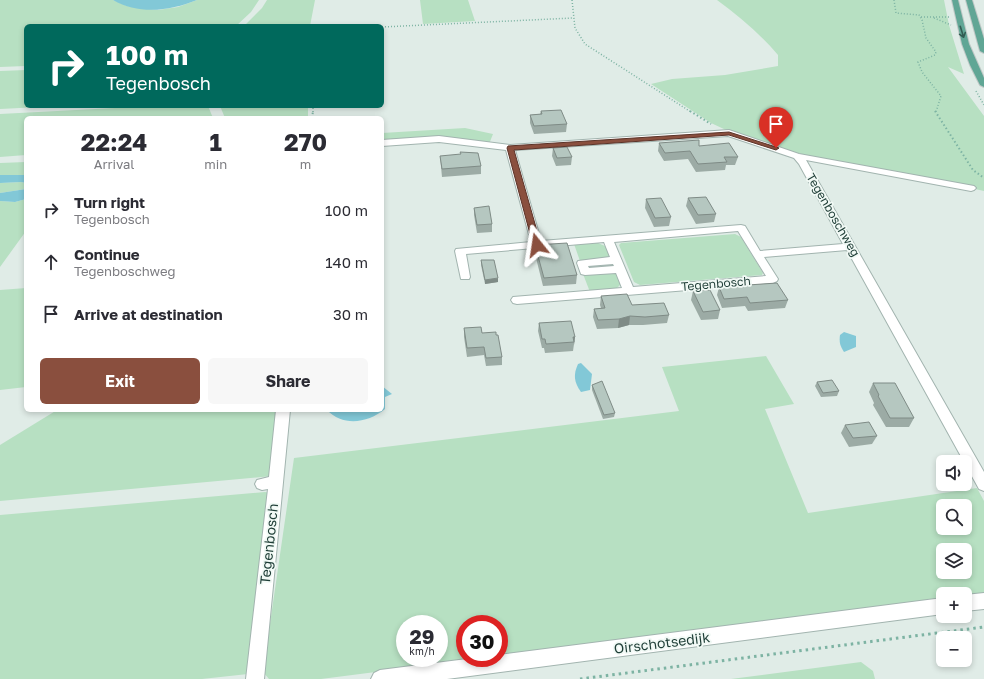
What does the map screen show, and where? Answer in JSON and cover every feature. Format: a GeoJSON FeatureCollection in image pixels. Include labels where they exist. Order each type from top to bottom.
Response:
{"type":"FeatureCollection","features":[{"type":"Feature","properties":{"kind":"main road"},"geometry":{"type":"LineString","coordinates":[[955,0],[960,26],[967,49],[984,85]]}},
{"type":"Feature","properties":{"kind":"main road"},"geometry":{"type":"LineString","coordinates":[[969,0],[984,51]]}},
{"type":"Feature","properties":{"kind":"street"},"geometry":{"type":"LineString","coordinates":[[384,143],[439,139],[510,148],[729,134],[797,156],[971,188]]}},
{"type":"Feature","properties":{"kind":"street"},"geometry":{"type":"LineString","coordinates":[[510,148],[537,245]]}},
{"type":"Feature","properties":{"kind":"street","name":"Tegenboschweg"},"geometry":{"type":"LineString","coordinates":[[797,156],[803,163],[852,248],[984,485]]}},
{"type":"Feature","properties":{"kind":"street","name":"Tegenbosch"},"geometry":{"type":"LineString","coordinates":[[464,277],[460,251],[741,228],[773,279],[517,300]]}},
{"type":"Feature","properties":{"kind":"street"},"geometry":{"type":"LineString","coordinates":[[608,239],[629,291]]}},
{"type":"Feature","properties":{"kind":"street"},"geometry":{"type":"LineString","coordinates":[[757,254],[852,248]]}},
{"type":"Feature","properties":{"kind":"street","name":"Tegenbosch"},"geometry":{"type":"LineString","coordinates":[[255,679],[268,483],[282,412]]}},
{"type":"Feature","properties":{"kind":"street"},"geometry":{"type":"LineString","coordinates":[[972,602],[984,601]]}},
{"type":"Feature","properties":{"kind":"street","name":"Oirschotsedijk"},"geometry":{"type":"LineString","coordinates":[[380,679],[936,607]]}},
{"type":"Feature","properties":{"kind":"path"},"geometry":{"type":"LineString","coordinates":[[572,0],[573,18],[577,35],[585,44],[665,96],[729,134]]}},
{"type":"Feature","properties":{"kind":"path"},"geometry":{"type":"LineString","coordinates":[[894,0],[896,13],[919,14],[921,17],[925,27],[924,35],[936,52],[932,57],[918,62],[922,72],[941,96],[935,111],[973,170],[984,178]]}},
{"type":"Feature","properties":{"kind":"path"},"geometry":{"type":"LineString","coordinates":[[921,17],[949,17]]}},
{"type":"Feature","properties":{"kind":"path"},"geometry":{"type":"LineString","coordinates":[[932,17],[951,25]]}},
{"type":"Feature","properties":{"kind":"path"},"geometry":{"type":"LineString","coordinates":[[384,27],[573,18]]}},
{"type":"Feature","properties":{"kind":"path"},"geometry":{"type":"LineString","coordinates":[[580,679],[984,627]]}},
{"type":"Feature","properties":{"kind":"green space"},"geometry":{"type":"Polygon","coordinates":[[[0,0],[113,0],[127,6],[158,10],[178,7],[197,0],[259,0],[251,12],[238,24],[24,24],[24,66],[0,67],[0,0]]]}},
{"type":"Feature","properties":{"kind":"green space"},"geometry":{"type":"Polygon","coordinates":[[[267,0],[315,0],[310,24],[246,24],[262,8],[267,0]]]}},
{"type":"Feature","properties":{"kind":"green space"},"geometry":{"type":"Polygon","coordinates":[[[420,0],[468,0],[475,21],[423,24],[420,0]]]}},
{"type":"Feature","properties":{"kind":"green space"},"geometry":{"type":"Polygon","coordinates":[[[717,0],[944,0],[949,25],[964,74],[948,67],[984,116],[984,191],[801,154],[762,142],[726,130],[711,123],[651,84],[672,79],[725,75],[778,66],[778,55],[771,47],[749,26],[717,0]]]}},
{"type":"Feature","properties":{"kind":"green space"},"geometry":{"type":"Polygon","coordinates":[[[24,70],[24,108],[0,109],[0,71],[24,70]]]}},
{"type":"Feature","properties":{"kind":"green space"},"geometry":{"type":"Polygon","coordinates":[[[115,108],[209,108],[212,116],[24,116],[24,155],[0,157],[0,114],[115,108]]]}},
{"type":"Feature","properties":{"kind":"green space"},"geometry":{"type":"Polygon","coordinates":[[[221,108],[308,108],[308,116],[224,116],[221,108]]]}},
{"type":"Feature","properties":{"kind":"green space"},"geometry":{"type":"Polygon","coordinates":[[[465,128],[493,134],[489,144],[438,137],[384,141],[384,133],[465,128]]]}},
{"type":"Feature","properties":{"kind":"green space"},"geometry":{"type":"Polygon","coordinates":[[[24,162],[24,175],[0,175],[0,163],[24,162]]]}},
{"type":"Feature","properties":{"kind":"green space"},"geometry":{"type":"Polygon","coordinates":[[[0,183],[24,183],[24,189],[0,193],[0,183]]]}},
{"type":"Feature","properties":{"kind":"green space"},"geometry":{"type":"Polygon","coordinates":[[[24,200],[24,234],[0,267],[0,201],[15,202],[24,200]]]}},
{"type":"Feature","properties":{"kind":"green space"},"geometry":{"type":"Polygon","coordinates":[[[735,234],[741,237],[763,273],[762,275],[640,285],[634,282],[619,245],[621,243],[735,234]]]}},
{"type":"Feature","properties":{"kind":"green space"},"geometry":{"type":"Polygon","coordinates":[[[598,243],[605,246],[610,255],[607,259],[580,261],[574,244],[598,243]]]}},
{"type":"Feature","properties":{"kind":"green space"},"geometry":{"type":"Polygon","coordinates":[[[612,271],[617,274],[621,284],[616,289],[590,292],[583,274],[612,271]]]}},
{"type":"Feature","properties":{"kind":"green space"},"geometry":{"type":"Polygon","coordinates":[[[24,288],[24,387],[0,390],[0,290],[24,288]]]}},
{"type":"Feature","properties":{"kind":"green space"},"geometry":{"type":"Polygon","coordinates":[[[766,356],[794,404],[765,409],[808,513],[957,491],[972,491],[972,489],[977,488],[984,501],[984,594],[972,596],[972,587],[936,587],[936,600],[508,655],[508,615],[456,615],[456,662],[448,663],[448,615],[396,615],[396,667],[415,667],[321,679],[269,679],[263,672],[294,458],[679,411],[662,367],[766,356]]]}},
{"type":"Feature","properties":{"kind":"green space"},"geometry":{"type":"Polygon","coordinates":[[[54,412],[279,412],[272,476],[0,501],[0,445],[54,412]]]}},
{"type":"Feature","properties":{"kind":"green space"},"geometry":{"type":"Polygon","coordinates":[[[265,492],[270,493],[248,674],[202,679],[0,679],[0,515],[265,492]]]}},
{"type":"Feature","properties":{"kind":"green space"},"geometry":{"type":"Polygon","coordinates":[[[861,662],[873,671],[875,679],[731,679],[861,662]]]}},
{"type":"Feature","properties":{"kind":"water"},"geometry":{"type":"Polygon","coordinates":[[[113,0],[197,0],[176,7],[155,10],[133,8],[113,0]]]}},
{"type":"Feature","properties":{"kind":"water"},"geometry":{"type":"Polygon","coordinates":[[[0,175],[24,175],[24,183],[0,183],[0,175]]]}},
{"type":"Feature","properties":{"kind":"water"},"geometry":{"type":"Polygon","coordinates":[[[24,189],[24,200],[15,202],[0,201],[0,193],[24,189]]]}},
{"type":"Feature","properties":{"kind":"water"},"geometry":{"type":"Polygon","coordinates":[[[844,332],[856,336],[856,347],[844,352],[841,346],[840,335],[844,332]]]}},
{"type":"Feature","properties":{"kind":"water"},"geometry":{"type":"Polygon","coordinates":[[[581,363],[592,374],[590,390],[581,392],[576,382],[575,372],[578,364],[581,363]]]}},
{"type":"Feature","properties":{"kind":"water"},"geometry":{"type":"Polygon","coordinates":[[[384,388],[392,394],[385,397],[384,410],[384,388]]]}},
{"type":"Feature","properties":{"kind":"water"},"geometry":{"type":"Polygon","coordinates":[[[329,412],[381,412],[363,420],[356,421],[340,419],[329,412]]]}},
{"type":"Feature","properties":{"kind":"building"},"geometry":{"type":"Polygon","coordinates":[[[561,110],[567,124],[534,126],[530,115],[542,114],[541,111],[561,110]]]}},
{"type":"Feature","properties":{"kind":"building"},"geometry":{"type":"Polygon","coordinates":[[[699,140],[699,146],[729,143],[738,157],[724,157],[727,162],[698,164],[690,151],[665,153],[659,143],[699,140]]]}},
{"type":"Feature","properties":{"kind":"building"},"geometry":{"type":"Polygon","coordinates":[[[567,147],[572,157],[557,158],[553,148],[567,147]]]}},
{"type":"Feature","properties":{"kind":"building"},"geometry":{"type":"Polygon","coordinates":[[[460,152],[478,153],[481,166],[442,169],[440,156],[461,154],[460,152]]]}},
{"type":"Feature","properties":{"kind":"building"},"geometry":{"type":"Polygon","coordinates":[[[706,197],[716,214],[698,215],[688,198],[706,197]]]}},
{"type":"Feature","properties":{"kind":"building"},"geometry":{"type":"Polygon","coordinates":[[[661,198],[671,217],[655,218],[646,199],[661,198]]]}},
{"type":"Feature","properties":{"kind":"building"},"geometry":{"type":"Polygon","coordinates":[[[489,206],[492,224],[477,225],[474,208],[489,206]]]}},
{"type":"Feature","properties":{"kind":"building"},"geometry":{"type":"Polygon","coordinates":[[[567,243],[577,275],[544,278],[535,245],[567,243]]]}},
{"type":"Feature","properties":{"kind":"building"},"geometry":{"type":"Polygon","coordinates":[[[481,260],[494,260],[498,278],[485,280],[481,260]]]}},
{"type":"Feature","properties":{"kind":"building"},"geometry":{"type":"Polygon","coordinates":[[[777,283],[788,300],[750,303],[747,297],[724,299],[719,287],[777,283]]]}},
{"type":"Feature","properties":{"kind":"building"},"geometry":{"type":"Polygon","coordinates":[[[710,290],[720,310],[703,312],[693,291],[710,290]]]}},
{"type":"Feature","properties":{"kind":"building"},"geometry":{"type":"Polygon","coordinates":[[[627,294],[632,305],[664,303],[669,315],[645,317],[630,316],[619,319],[598,320],[594,309],[605,308],[601,296],[627,294]]]}},
{"type":"Feature","properties":{"kind":"building"},"geometry":{"type":"Polygon","coordinates":[[[571,321],[575,337],[573,337],[574,342],[546,344],[545,339],[542,339],[539,323],[571,321]]]}},
{"type":"Feature","properties":{"kind":"building"},"geometry":{"type":"Polygon","coordinates":[[[481,327],[482,333],[496,332],[496,335],[498,335],[502,357],[486,358],[484,347],[467,348],[464,328],[481,327]]]}},
{"type":"Feature","properties":{"kind":"building"},"geometry":{"type":"Polygon","coordinates":[[[832,380],[839,391],[823,393],[817,382],[832,380]]]}},
{"type":"Feature","properties":{"kind":"building"},"geometry":{"type":"Polygon","coordinates":[[[602,381],[615,413],[604,415],[592,385],[602,381]]]}},
{"type":"Feature","properties":{"kind":"building"},"geometry":{"type":"Polygon","coordinates":[[[873,383],[895,383],[914,418],[890,418],[873,383]]]}},
{"type":"Feature","properties":{"kind":"building"},"geometry":{"type":"Polygon","coordinates":[[[869,422],[877,436],[853,438],[845,425],[869,422]]]}},
{"type":"Feature","properties":{"kind":"route"},"geometry":{"type":"LineString","coordinates":[[537,245],[510,148],[729,134],[776,148]]}}]}
